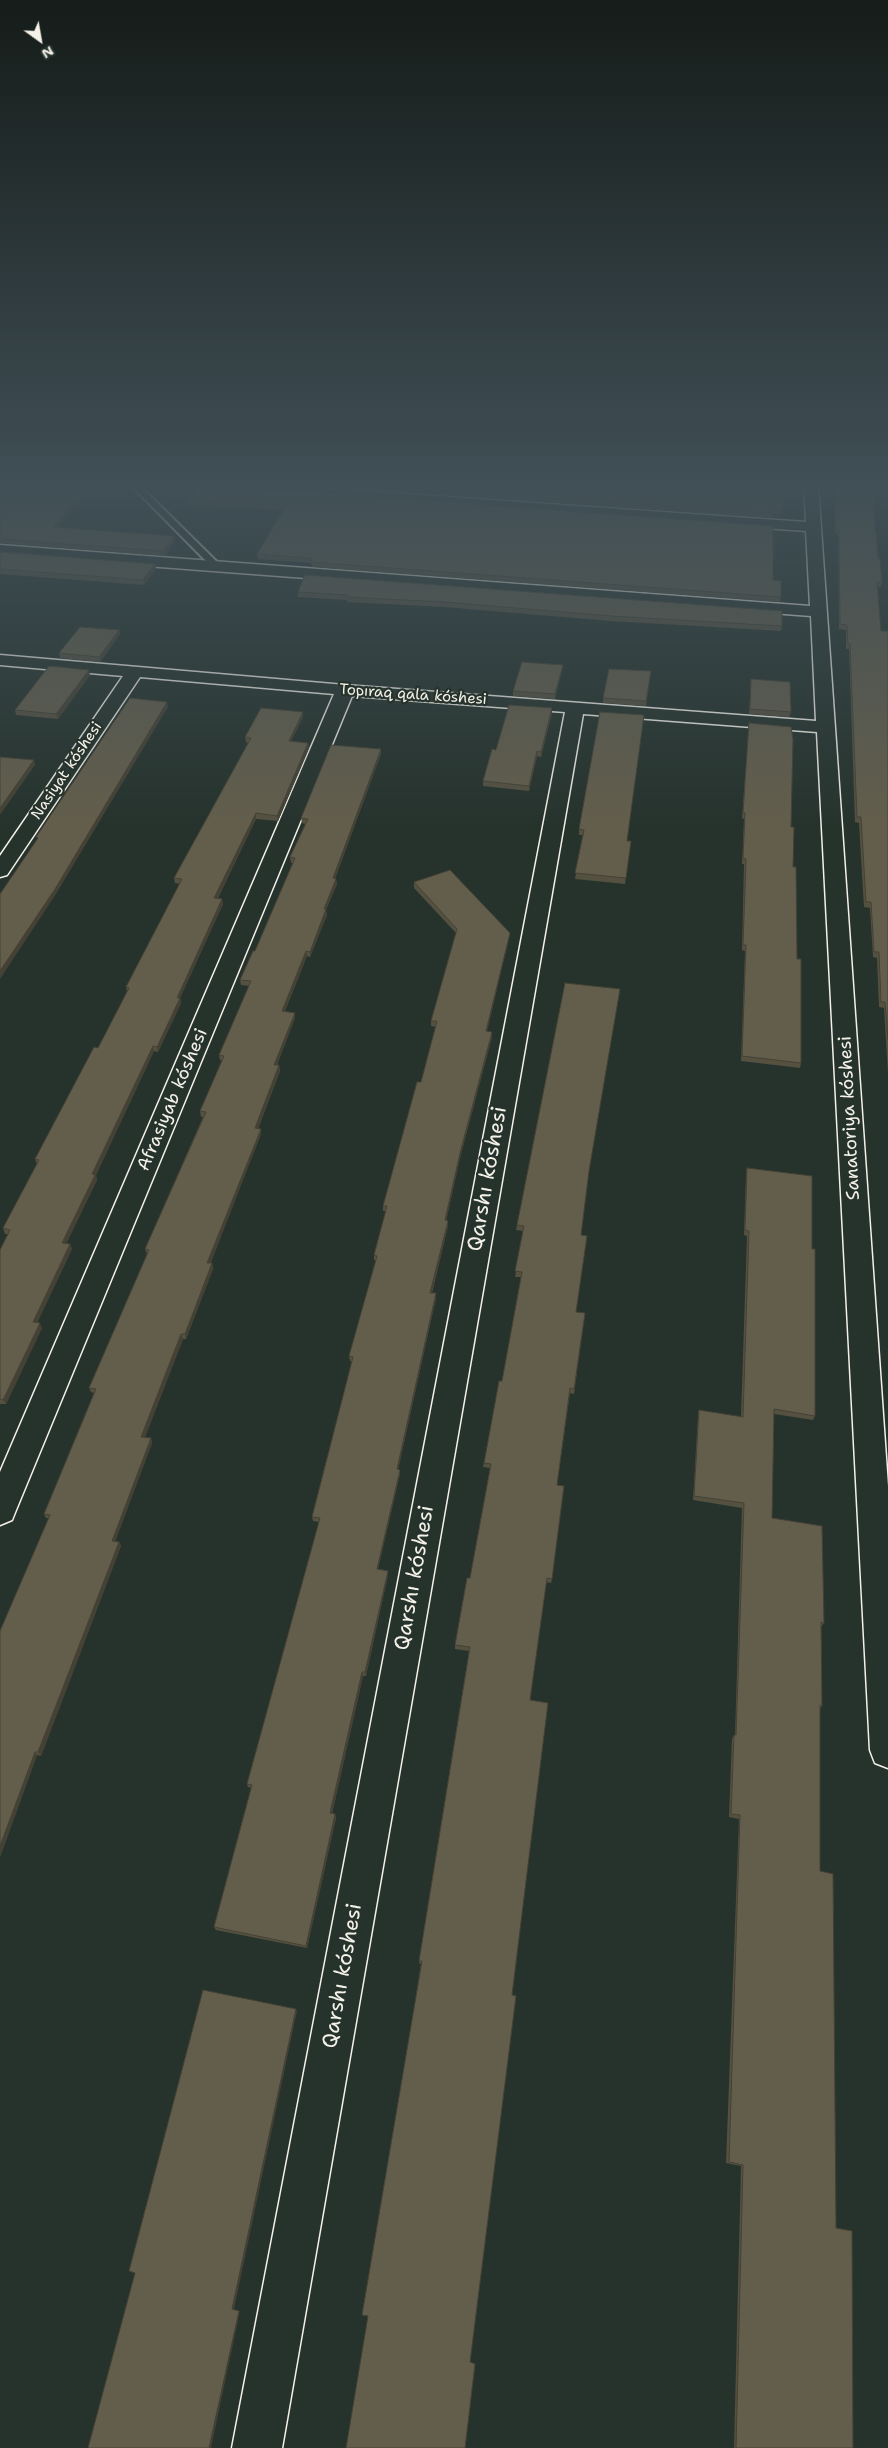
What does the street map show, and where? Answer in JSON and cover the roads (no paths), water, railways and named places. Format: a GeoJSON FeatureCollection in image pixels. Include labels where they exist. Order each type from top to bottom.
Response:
{"type":"FeatureCollection","features":[{"type":"Feature","properties":{"kind":"street"},"geometry":{"type":"LineString","coordinates":[[652,599],[819,612]]}},
{"type":"Feature","properties":{"kind":"street","name":"Sanatoriya kóshesi"},"geometry":{"type":"LineString","coordinates":[[818,599],[888,1750]]}},
{"type":"Feature","properties":{"kind":"street","name":"Topıraq qala kóshesi"},"geometry":{"type":"LineString","coordinates":[[0,660],[345,690],[826,728]]}},
{"type":"Feature","properties":{"kind":"street","name":"Nasiyat kóshesi"},"geometry":{"type":"LineString","coordinates":[[0,871],[135,671]]}},
{"type":"Feature","properties":{"kind":"street","name":"Afrasiyab kóshesi"},"geometry":{"type":"LineString","coordinates":[[0,1510],[345,690]]}},
{"type":"Feature","properties":{"kind":"street","name":"Qarshı kóshesi"},"geometry":{"type":"LineString","coordinates":[[257,2448],[575,707]]}}]}
